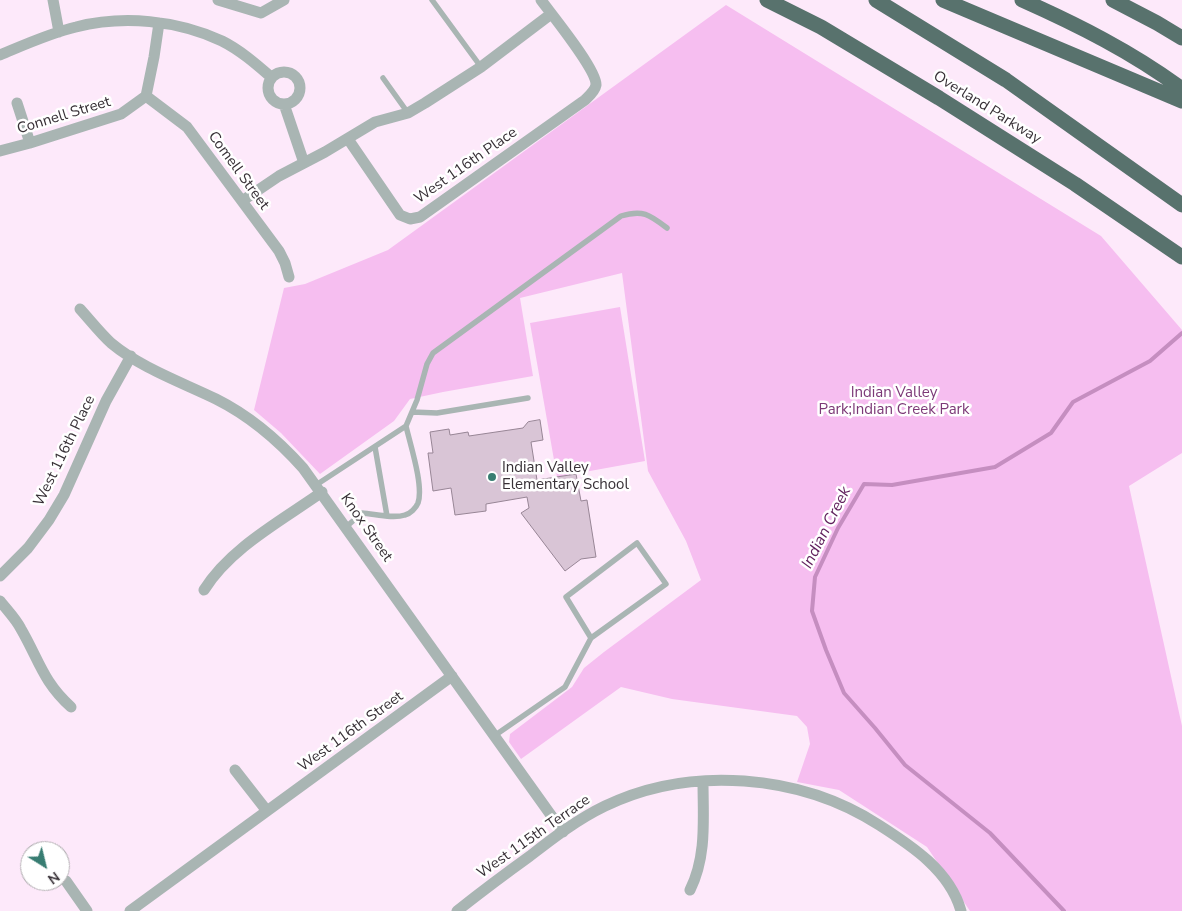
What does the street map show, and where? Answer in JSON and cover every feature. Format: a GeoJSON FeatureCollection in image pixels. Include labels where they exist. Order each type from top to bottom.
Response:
{"type":"FeatureCollection","features":[{"type":"Feature","properties":{"kind":"highway","name":"Overland Parkway"},"geometry":{"type":"LineString","coordinates":[[767,0],[820,27],[939,98],[1075,184],[1182,257]]}},
{"type":"Feature","properties":{"kind":"highway","name":"Overland Parkway"},"geometry":{"type":"LineString","coordinates":[[876,0],[1006,80],[1182,205]]}},
{"type":"Feature","properties":{"kind":"highway"},"geometry":{"type":"LineString","coordinates":[[943,0],[1182,101]]}},
{"type":"Feature","properties":{"kind":"highway"},"geometry":{"type":"LineString","coordinates":[[1022,0],[1106,39],[1162,74],[1182,89]]}},
{"type":"Feature","properties":{"kind":"highway"},"geometry":{"type":"LineString","coordinates":[[1113,0],[1182,38]]}},
{"type":"Feature","properties":{"kind":"street"},"geometry":{"type":"LineString","coordinates":[[53,0],[59,32]]}},
{"type":"Feature","properties":{"kind":"street"},"geometry":{"type":"LineString","coordinates":[[218,0],[261,13],[284,0]]}},
{"type":"Feature","properties":{"kind":"street"},"geometry":{"type":"LineString","coordinates":[[242,201],[279,176],[348,139],[375,122],[408,113],[481,67],[552,14],[541,0]]}},
{"type":"Feature","properties":{"kind":"street","name":"West 116th Place"},"geometry":{"type":"LineString","coordinates":[[348,139],[400,215],[410,219],[420,217],[585,100],[595,90],[596,83],[591,69],[552,14]]}},
{"type":"Feature","properties":{"kind":"street"},"geometry":{"type":"LineString","coordinates":[[0,55],[76,27],[131,20],[159,22],[222,41],[272,76]]}},
{"type":"Feature","properties":{"kind":"street"},"geometry":{"type":"LineString","coordinates":[[146,96],[159,22]]}},
{"type":"Feature","properties":{"kind":"street"},"geometry":{"type":"LineString","coordinates":[[283,71],[295,75],[300,87],[296,98],[284,104],[278,103],[269,95],[268,82],[272,76],[283,71]]}},
{"type":"Feature","properties":{"kind":"street","name":"Connell Street"},"geometry":{"type":"LineString","coordinates":[[0,151],[121,114],[146,96]]}},
{"type":"Feature","properties":{"kind":"street","name":"Comell Street"},"geometry":{"type":"LineString","coordinates":[[146,96],[187,127],[279,251],[290,277]]}},
{"type":"Feature","properties":{"kind":"street"},"geometry":{"type":"LineString","coordinates":[[17,103],[30,143]]}},
{"type":"Feature","properties":{"kind":"street"},"geometry":{"type":"LineString","coordinates":[[284,104],[304,163]]}},
{"type":"Feature","properties":{"kind":"street","name":"Knox Street"},"geometry":{"type":"LineString","coordinates":[[80,309],[112,343],[130,356],[218,400],[250,419],[294,457],[319,489],[563,832]]}},
{"type":"Feature","properties":{"kind":"street","name":"West 116th Place"},"geometry":{"type":"LineString","coordinates":[[0,576],[28,548],[64,495],[106,401],[130,356]]}},
{"type":"Feature","properties":{"kind":"street"},"geometry":{"type":"LineString","coordinates":[[204,590],[212,577],[233,554],[319,489]]}},
{"type":"Feature","properties":{"kind":"street"},"geometry":{"type":"LineString","coordinates":[[0,602],[20,627],[42,673],[52,688],[71,707]]}},
{"type":"Feature","properties":{"kind":"street","name":"West 116th Street"},"geometry":{"type":"LineString","coordinates":[[130,911],[452,676]]}},
{"type":"Feature","properties":{"kind":"street"},"geometry":{"type":"LineString","coordinates":[[235,770],[267,811]]}},
{"type":"Feature","properties":{"kind":"street","name":"West 115th Terrace"},"geometry":{"type":"LineString","coordinates":[[458,911],[563,832],[604,806],[655,787],[674,783],[744,780],[773,784],[805,792],[837,803],[871,820],[905,842],[938,871],[955,897],[960,911]]}},
{"type":"Feature","properties":{"kind":"street"},"geometry":{"type":"LineString","coordinates":[[690,890],[697,877],[703,849],[703,781]]}},
{"type":"Feature","properties":{"kind":"street"},"geometry":{"type":"LineString","coordinates":[[70,887],[87,911]]}},
{"type":"Feature","properties":{"kind":"street"},"geometry":{"type":"LineString","coordinates":[[470,901],[477,911]]}},
{"type":"Feature","properties":{"kind":"lane"},"geometry":{"type":"LineString","coordinates":[[432,0],[481,67]]}},
{"type":"Feature","properties":{"kind":"lane"},"geometry":{"type":"LineString","coordinates":[[383,78],[408,113]]}},
{"type":"Feature","properties":{"kind":"lane"},"geometry":{"type":"LineString","coordinates":[[319,489],[406,426],[417,400],[426,364],[433,353],[621,216],[633,212],[650,215],[666,228]]}},
{"type":"Feature","properties":{"kind":"lane"},"geometry":{"type":"LineString","coordinates":[[412,412],[437,413],[528,398]]}},
{"type":"Feature","properties":{"kind":"lane"},"geometry":{"type":"LineString","coordinates":[[346,527],[362,513],[392,517],[410,513],[418,503],[419,482],[406,426]]}},
{"type":"Feature","properties":{"kind":"lane"},"geometry":{"type":"LineString","coordinates":[[375,447],[387,516]]}},
{"type":"Feature","properties":{"kind":"lane"},"geometry":{"type":"LineString","coordinates":[[494,736],[565,687],[591,638],[666,584],[637,543],[566,597],[591,638]]}},
{"type":"Feature","properties":{"kind":"green space","name":"Indian Valley Park;Indian Creek Park"},"geometry":{"type":"Polygon","coordinates":[[[726,5],[1101,236],[1182,330],[1182,453],[1129,486],[1182,726],[1182,911],[970,911],[927,847],[839,790],[797,782],[810,744],[807,727],[797,716],[672,699],[621,687],[521,759],[509,742],[510,734],[572,687],[584,668],[701,580],[686,541],[648,471],[622,273],[520,298],[533,376],[410,399],[394,421],[320,474],[281,433],[254,410],[284,288],[305,284],[388,250],[726,5]]]}},
{"type":"Feature","properties":{"kind":"green space"},"geometry":{"type":"Polygon","coordinates":[[[620,307],[645,461],[557,477],[530,323],[620,307]]]}},
{"type":"Feature","properties":{"kind":"building","name":"Indian Valley Elementary School"},"geometry":{"type":"Polygon","coordinates":[[[540,420],[543,440],[531,442],[537,480],[576,474],[581,501],[587,500],[596,557],[581,559],[565,571],[521,513],[529,508],[527,497],[486,504],[486,511],[455,515],[451,488],[433,491],[428,453],[433,453],[430,432],[449,429],[450,435],[468,432],[469,436],[523,428],[528,422],[540,420]]]}},
{"type":"Feature","properties":{"kind":"waterway","name":"Indian Creek"},"geometry":{"type":"LineString","coordinates":[[1064,911],[990,833],[905,765],[844,693],[812,611],[815,577],[838,528],[864,484],[892,485],[995,467],[1051,433],[1073,402],[1150,361],[1182,333]]}},
{"type":"Feature","properties":{"kind":"place","name":"Indian Valley Elementary School"},"geometry":{"type":"Point","coordinates":[492,477]}}]}
